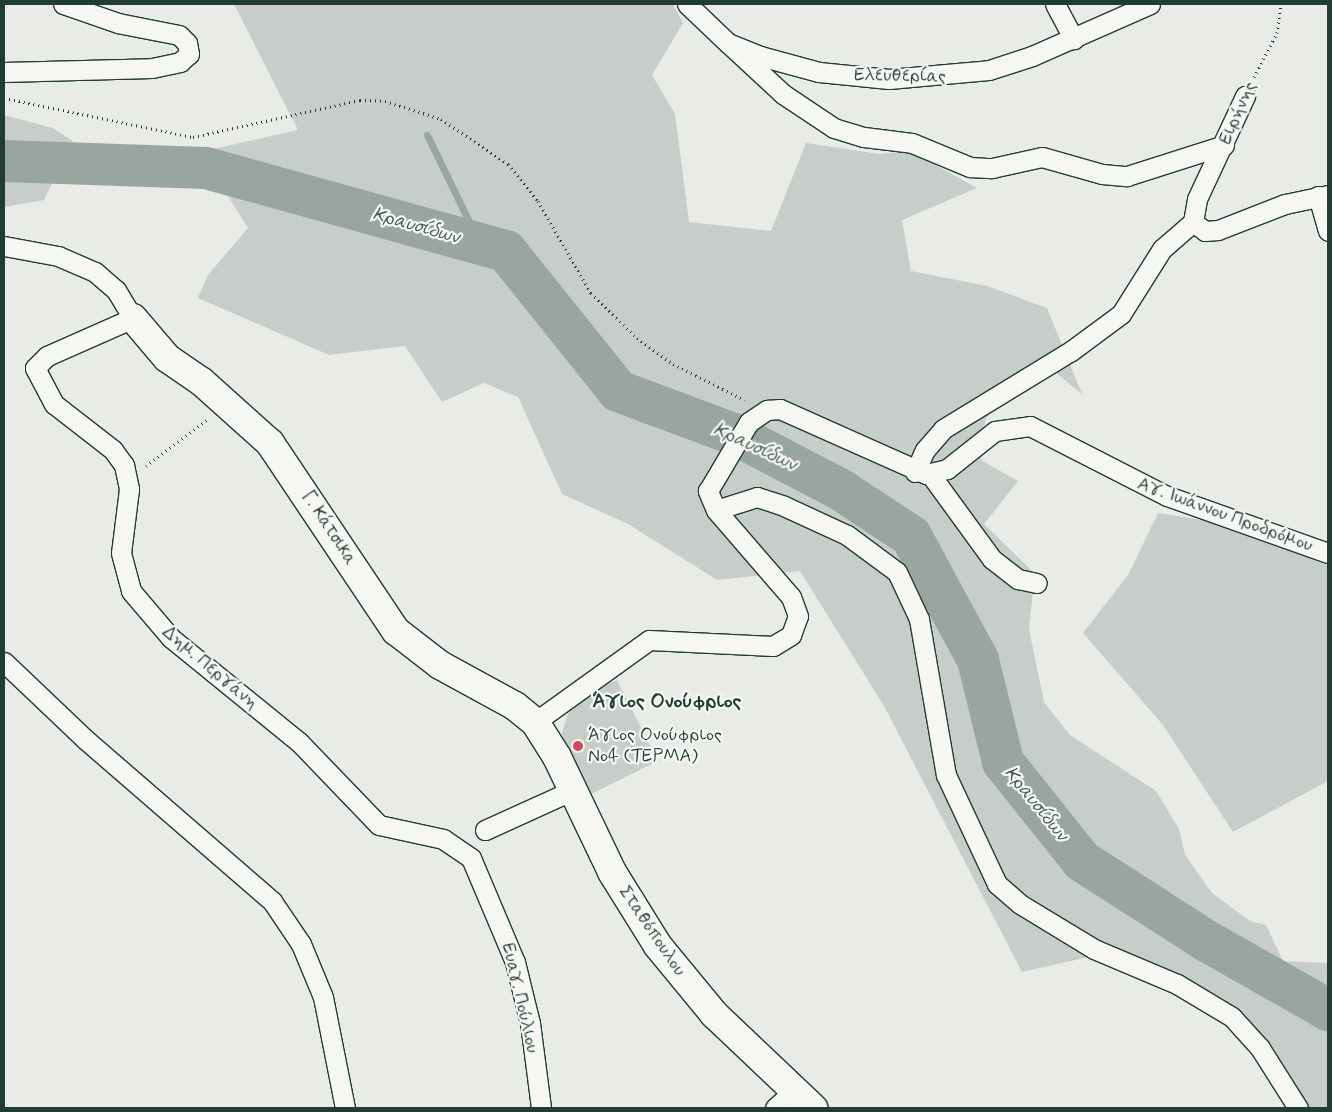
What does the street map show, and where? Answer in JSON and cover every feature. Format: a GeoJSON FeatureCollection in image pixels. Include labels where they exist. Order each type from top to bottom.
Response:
{"type":"FeatureCollection","features":[{"type":"Feature","properties":{"kind":"street"},"geometry":{"type":"LineString","coordinates":[[4,72],[152,68],[180,62],[189,54],[187,43],[179,35],[118,24],[63,4]]}},
{"type":"Feature","properties":{"kind":"street","name":"Ελευθερίας"},"geometry":{"type":"LineString","coordinates":[[687,4],[728,43],[790,66],[819,72],[927,79],[989,70],[1074,39],[1150,4]]}},
{"type":"Feature","properties":{"kind":"street"},"geometry":{"type":"LineString","coordinates":[[1055,4],[1074,39]]}},
{"type":"Feature","properties":{"kind":"street"},"geometry":{"type":"LineString","coordinates":[[728,43],[783,94],[840,131],[912,143],[970,167],[992,168],[1042,157],[1102,174],[1127,176],[1224,145]]}},
{"type":"Feature","properties":{"kind":"street","name":"Ειρήνης"},"geometry":{"type":"LineString","coordinates":[[1193,222],[1197,199],[1224,145],[1245,96]]}},
{"type":"Feature","properties":{"kind":"street"},"geometry":{"type":"LineString","coordinates":[[923,473],[925,450],[943,429],[1071,351],[1121,314],[1162,249],[1193,222],[1205,230],[1218,230],[1323,195],[1328,231]]}},
{"type":"Feature","properties":{"kind":"street"},"geometry":{"type":"LineString","coordinates":[[4,246],[58,256],[95,272],[116,290],[133,318],[47,356],[35,368],[54,404],[113,450],[128,477]]}},
{"type":"Feature","properties":{"kind":"street","name":"Γ. Κάτσικα"},"geometry":{"type":"LineString","coordinates":[[133,318],[167,358],[227,403],[281,457],[396,631],[440,665],[515,706],[535,722]]}},
{"type":"Feature","properties":{"kind":"street"},"geometry":{"type":"LineString","coordinates":[[535,722],[649,640],[773,646],[792,635],[798,616],[792,596],[716,510],[709,486],[723,460],[753,418],[780,410],[923,473],[992,559],[1018,579],[1037,583]]}},
{"type":"Feature","properties":{"kind":"street","name":"Αγ. Ιωάννου Προδρόμου"},"geometry":{"type":"LineString","coordinates":[[923,473],[947,469],[995,431],[1030,426],[1167,496],[1328,553]]}},
{"type":"Feature","properties":{"kind":"street","name":"Δημ. Περγάνη"},"geometry":{"type":"LineString","coordinates":[[128,477],[122,567],[131,591],[150,616],[191,656],[299,742],[379,825],[454,844]]}},
{"type":"Feature","properties":{"kind":"street"},"geometry":{"type":"LineString","coordinates":[[716,510],[757,496],[775,502],[847,535],[897,572],[918,619],[946,775],[996,884],[1020,904],[1094,949],[1177,984],[1232,1017],[1277,1072],[1298,1108]]}},
{"type":"Feature","properties":{"kind":"street"},"geometry":{"type":"LineString","coordinates":[[4,662],[86,740],[272,901],[301,944],[323,997],[345,1108]]}},
{"type":"Feature","properties":{"kind":"street","name":"Σταθόπουλου"},"geometry":{"type":"LineString","coordinates":[[535,722],[573,790],[612,872],[658,946],[714,1014],[794,1103]]}},
{"type":"Feature","properties":{"kind":"street"},"geometry":{"type":"LineString","coordinates":[[486,830],[573,790]]}},
{"type":"Feature","properties":{"kind":"street","name":"Ευαγ. Πούλιου"},"geometry":{"type":"LineString","coordinates":[[454,844],[478,870],[508,939],[530,1023],[541,1108]]}},
{"type":"Feature","properties":{"kind":"path","name":"Ειρήνης"},"geometry":{"type":"LineString","coordinates":[[1245,96],[1277,34],[1281,4]]}},
{"type":"Feature","properties":{"kind":"path"},"geometry":{"type":"LineString","coordinates":[[4,98],[193,137],[360,100],[385,101],[440,119],[508,164],[538,201],[591,293],[637,338],[673,364],[746,400],[753,418]]}},
{"type":"Feature","properties":{"kind":"path"},"geometry":{"type":"LineString","coordinates":[[128,477],[170,452],[227,403]]}},
{"type":"Feature","properties":{"kind":"shaded area"},"geometry":{"type":"Polygon","coordinates":[[[234,4],[673,4],[683,23],[652,75],[675,114],[689,222],[771,231],[806,143],[880,154],[910,151],[977,188],[902,220],[911,271],[987,286],[1047,308],[1082,394],[1040,360],[1002,383],[985,422],[981,460],[1018,481],[984,524],[1035,574],[1029,629],[1044,702],[1070,735],[1156,791],[1179,829],[1185,855],[1212,893],[1250,921],[1266,925],[1283,961],[1328,963],[1328,1108],[1310,1108],[1271,1048],[1115,951],[1022,972],[884,706],[800,571],[717,580],[628,524],[562,494],[518,397],[484,383],[442,402],[405,346],[329,355],[198,298],[208,275],[248,228],[200,152],[298,130],[234,4]]]}},
{"type":"Feature","properties":{"kind":"shaded area"},"geometry":{"type":"Polygon","coordinates":[[[4,115],[53,128],[73,141],[44,200],[4,207],[4,115]]]}},
{"type":"Feature","properties":{"kind":"shaded area"},"geometry":{"type":"Polygon","coordinates":[[[1158,513],[1226,524],[1328,566],[1328,781],[1233,832],[1163,725],[1083,633],[1128,575],[1158,513]]]}},
{"type":"Feature","properties":{"kind":"shaded area"},"geometry":{"type":"Polygon","coordinates":[[[617,680],[658,761],[579,800],[563,752],[562,732],[568,714],[590,692],[617,680]]]}},
{"type":"Feature","properties":{"kind":"waterway"},"geometry":{"type":"LineString","coordinates":[[427,135],[479,242]]}},
{"type":"Feature","properties":{"kind":"waterway","name":"Κραυσίδων"},"geometry":{"type":"LineString","coordinates":[[4,161],[206,168],[506,251],[618,391],[736,435],[841,490],[911,536],[978,660],[1003,762],[1082,861],[1205,940],[1328,1010]]}},
{"type":"Feature","properties":{"kind":"place","name":"Άγιος Ονούφριος Νο4 (ΤΕΡΜΑ)"},"geometry":{"type":"Point","coordinates":[578,746]}},
{"type":"Feature","properties":{"kind":"district","name":"Άγιος Ονούφριος"},"geometry":{"type":"Point","coordinates":[667,701]}}]}
